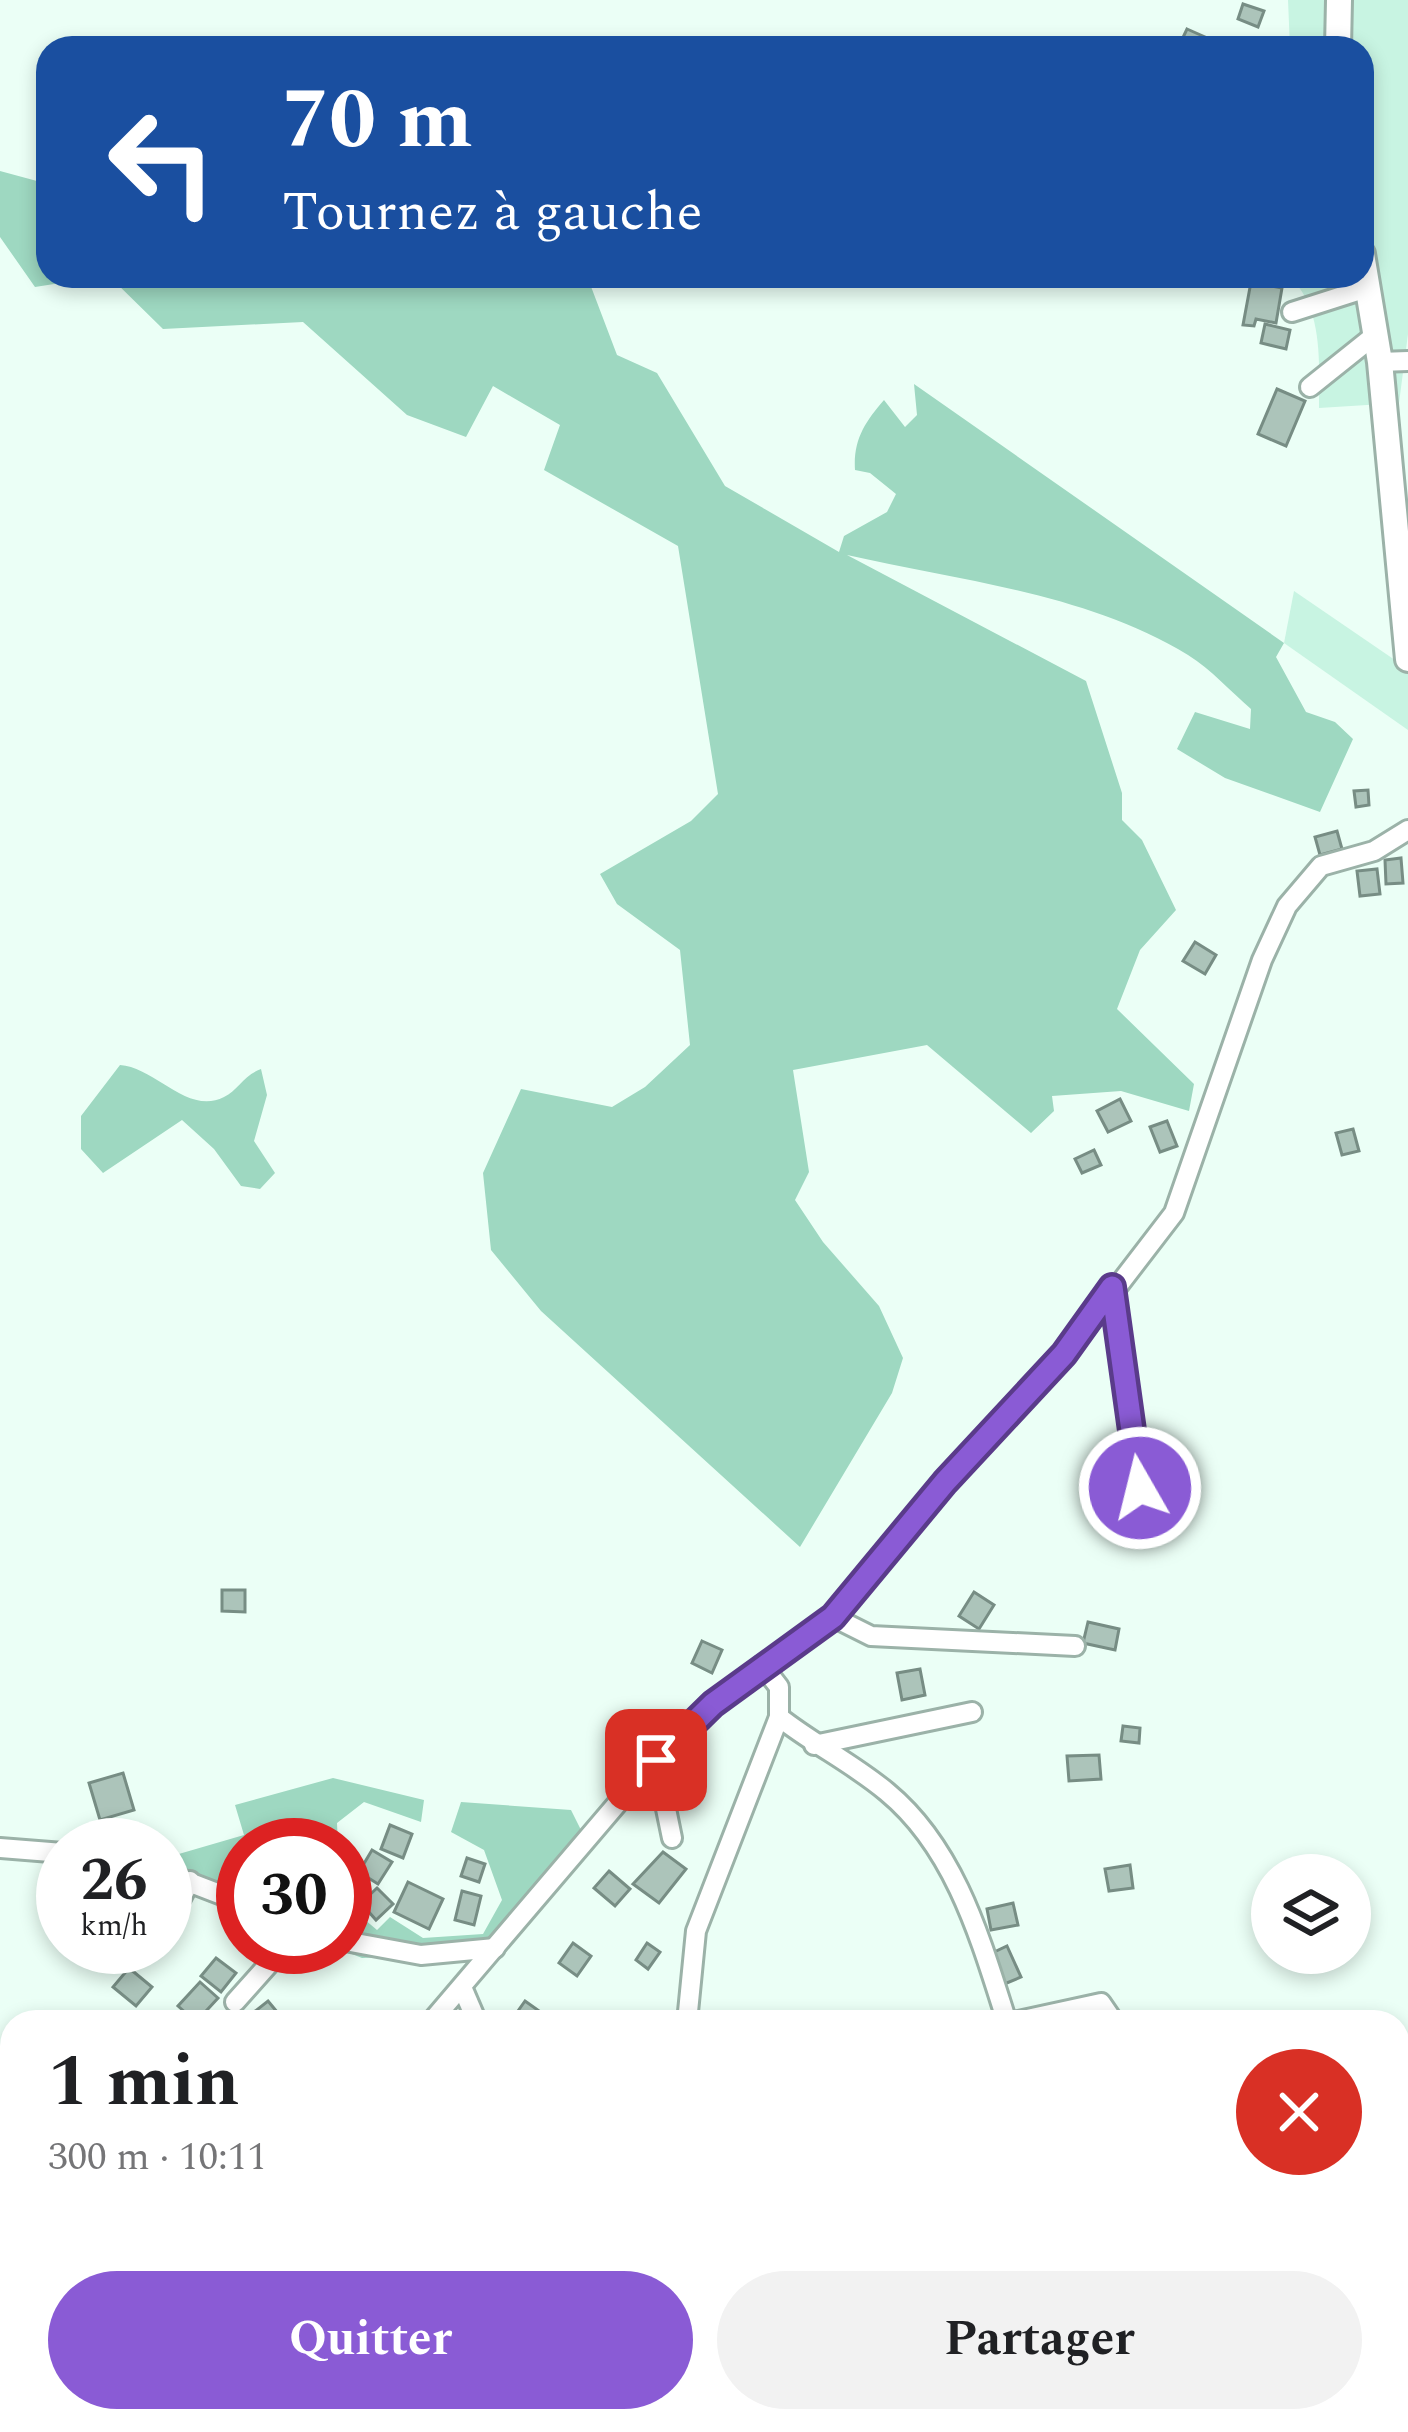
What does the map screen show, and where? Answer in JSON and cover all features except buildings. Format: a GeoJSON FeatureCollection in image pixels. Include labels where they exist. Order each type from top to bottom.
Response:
{"type":"FeatureCollection","features":[{"type":"Feature","properties":{"kind":"main road"},"geometry":{"type":"LineString","coordinates":[[1338,36],[1339,0]]}},
{"type":"Feature","properties":{"kind":"main road"},"geometry":{"type":"LineString","coordinates":[[1367,288],[1397,432],[1408,659]]}},
{"type":"Feature","properties":{"kind":"street"},"geometry":{"type":"LineString","coordinates":[[1292,312],[1367,288]]}},
{"type":"Feature","properties":{"kind":"street"},"geometry":{"type":"LineString","coordinates":[[1310,387],[1375,335]]}},
{"type":"Feature","properties":{"kind":"street"},"geometry":{"type":"LineString","coordinates":[[1380,362],[1408,361]]}},
{"type":"Feature","properties":{"kind":"street"},"geometry":{"type":"LineString","coordinates":[[442,2010],[656,1760],[762,1665],[833,1617],[945,1482],[1064,1354],[1112,1287],[1174,1214],[1262,960],[1294,896],[1321,866],[1374,851],[1408,830]]}},
{"type":"Feature","properties":{"kind":"street"},"geometry":{"type":"LineString","coordinates":[[1112,1287],[1140,1488]]}},
{"type":"Feature","properties":{"kind":"street"},"geometry":{"type":"LineString","coordinates":[[833,1617],[871,1636],[1075,1646]]}},
{"type":"Feature","properties":{"kind":"street"},"geometry":{"type":"LineString","coordinates":[[688,2010],[696,1931],[779,1717],[779,1687],[762,1665]]}},
{"type":"Feature","properties":{"kind":"street"},"geometry":{"type":"LineString","coordinates":[[814,1745],[973,1712]]}},
{"type":"Feature","properties":{"kind":"street"},"geometry":{"type":"LineString","coordinates":[[779,1717],[886,1790],[929,1836],[963,1900],[1005,2010]]}},
{"type":"Feature","properties":{"kind":"street"},"geometry":{"type":"LineString","coordinates":[[656,1760],[672,1838]]}},
{"type":"Feature","properties":{"kind":"street"},"geometry":{"type":"LineString","coordinates":[[0,1848],[36,1851]]}},
{"type":"Feature","properties":{"kind":"street"},"geometry":{"type":"LineString","coordinates":[[372,1946],[421,1955],[495,1948]]}},
{"type":"Feature","properties":{"kind":"street"},"geometry":{"type":"LineString","coordinates":[[236,2002],[260,1974]]}},
{"type":"Feature","properties":{"kind":"street"},"geometry":{"type":"LineString","coordinates":[[462,1988],[472,2010]]}},
{"type":"Feature","properties":{"kind":"street"},"geometry":{"type":"LineString","coordinates":[[1065,2010],[1101,2002],[1106,2010]]}},
{"type":"Feature","properties":{"kind":"green space"},"geometry":{"type":"Polygon","coordinates":[[[1288,0],[1408,0],[1408,334],[1399,403],[1319,408],[1314,320],[1299,288],[1374,288],[1374,36],[1290,36],[1288,0]]]}},
{"type":"Feature","properties":{"kind":"green space"},"geometry":{"type":"Polygon","coordinates":[[[0,171],[36,181],[36,287],[0,237],[0,171]]]}},
{"type":"Feature","properties":{"kind":"green space"},"geometry":{"type":"Polygon","coordinates":[[[121,288],[592,288],[617,355],[657,373],[725,486],[839,552],[844,536],[887,512],[896,494],[870,473],[855,470],[856,450],[866,424],[884,400],[905,427],[917,415],[914,384],[1284,643],[1276,657],[1306,712],[1335,722],[1353,739],[1320,812],[1225,778],[1177,749],[1195,712],[1250,729],[1251,709],[1188,655],[1149,634],[1065,603],[847,555],[1086,681],[1122,793],[1122,820],[1142,840],[1176,910],[1140,950],[1117,1009],[1194,1084],[1189,1111],[1121,1091],[1052,1096],[1054,1111],[1031,1133],[927,1045],[793,1070],[809,1172],[795,1200],[823,1242],[879,1306],[903,1358],[892,1393],[800,1547],[541,1311],[491,1250],[483,1173],[521,1089],[612,1107],[645,1087],[690,1045],[680,950],[617,904],[600,874],[691,821],[718,794],[678,546],[544,470],[560,425],[493,386],[466,437],[407,415],[303,322],[163,329],[121,288]]]}},
{"type":"Feature","properties":{"kind":"green space"},"geometry":{"type":"Polygon","coordinates":[[[1294,591],[1408,669],[1408,730],[1284,643],[1294,591]]]}},
{"type":"Feature","properties":{"kind":"green space"},"geometry":{"type":"Polygon","coordinates":[[[120,1065],[185,1096],[211,1101],[229,1094],[261,1069],[267,1095],[254,1141],[275,1173],[260,1189],[241,1186],[214,1149],[182,1120],[103,1173],[81,1149],[81,1116],[120,1065]]]}},
{"type":"Feature","properties":{"kind":"green space"},"geometry":{"type":"Polygon","coordinates":[[[333,1778],[424,1800],[421,1822],[364,1802],[343,1818],[239,1818],[235,1805],[333,1778]]]}},
{"type":"Feature","properties":{"kind":"green space"},"geometry":{"type":"Polygon","coordinates":[[[461,1802],[571,1810],[583,1834],[498,1942],[469,1954],[372,1958],[372,1926],[377,1930],[390,1917],[423,1938],[483,1934],[502,1900],[484,1850],[451,1832],[461,1802]]]}},
{"type":"Feature","properties":{"kind":"green space"},"geometry":{"type":"Polygon","coordinates":[[[216,1843],[216,1902],[192,1894],[192,1850],[216,1843]]]}},
{"type":"Feature","properties":{"kind":"route"},"geometry":{"type":"LineString","coordinates":[[656,1760],[713,1704],[833,1617],[945,1482],[1064,1354],[1112,1287],[1140,1488]]}}]}
